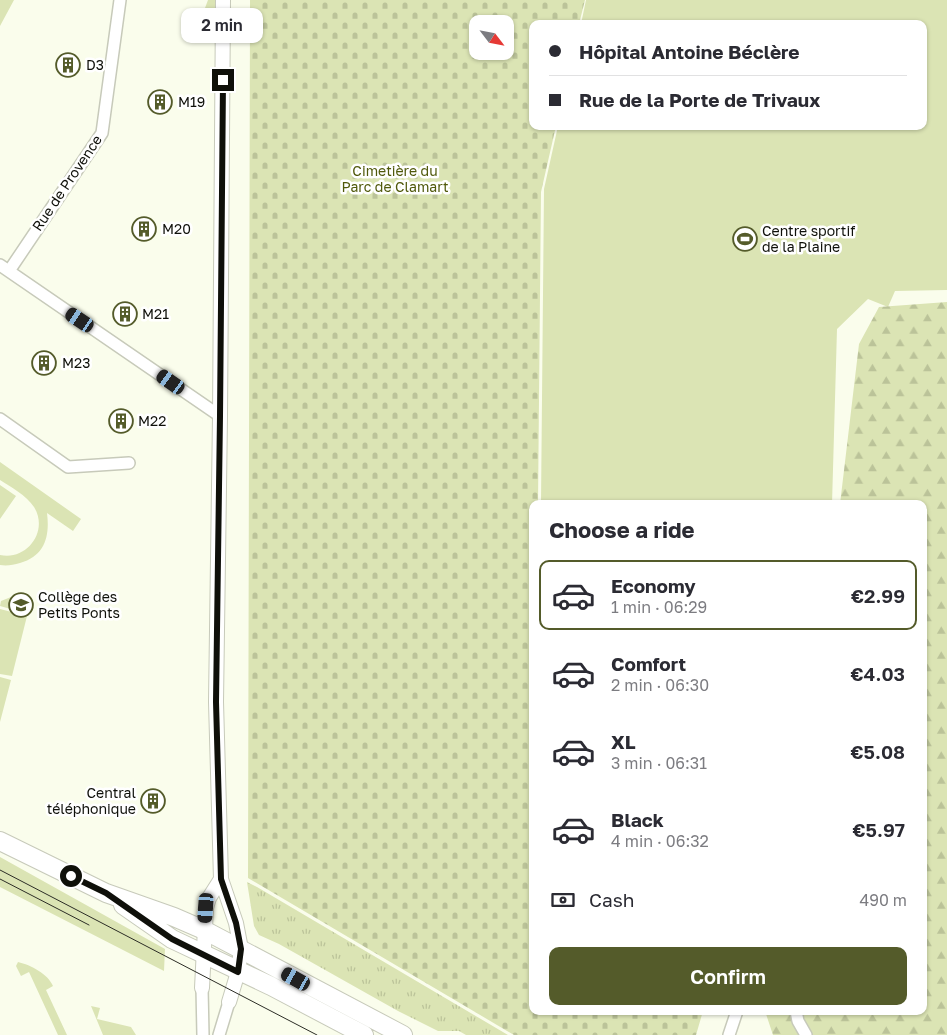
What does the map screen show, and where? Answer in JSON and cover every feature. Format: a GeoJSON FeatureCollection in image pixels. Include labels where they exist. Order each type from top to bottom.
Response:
{"type":"FeatureCollection","features":[{"type":"Feature","properties":{"kind":"main road"},"geometry":{"type":"LineString","coordinates":[[0,841],[106,893],[174,917],[204,930],[403,1035]]}},
{"type":"Feature","properties":{"kind":"main road"},"geometry":{"type":"LineString","coordinates":[[106,893],[172,939],[238,972],[271,986],[364,1035]]}},
{"type":"Feature","properties":{"kind":"street","name":"Rue de Provence"},"geometry":{"type":"LineString","coordinates":[[4,268],[102,133],[120,0]]}},
{"type":"Feature","properties":{"kind":"street"},"geometry":{"type":"LineString","coordinates":[[219,1035],[238,972],[241,949],[236,923],[221,879],[216,702],[223,0]]}},
{"type":"Feature","properties":{"kind":"street"},"geometry":{"type":"LineString","coordinates":[[4,268],[220,416]]}},
{"type":"Feature","properties":{"kind":"street"},"geometry":{"type":"LineString","coordinates":[[0,419],[68,467],[129,463]]}},
{"type":"Feature","properties":{"kind":"street"},"geometry":{"type":"LineString","coordinates":[[203,1035],[202,988],[206,908],[209,898],[221,879]]}},
{"type":"Feature","properties":{"kind":"street"},"geometry":{"type":"LineString","coordinates":[[729,1035],[736,1015]]}},
{"type":"Feature","properties":{"kind":"street"},"geometry":{"type":"LineString","coordinates":[[797,1015],[806,1035]]}},
{"type":"Feature","properties":{"kind":"green space"},"geometry":{"type":"Polygon","coordinates":[[[0,0],[14,0],[0,26],[0,0]]]}},
{"type":"Feature","properties":{"kind":"green space"},"geometry":{"type":"Polygon","coordinates":[[[208,0],[217,0],[217,34],[206,25],[202,16],[208,0]]]}},
{"type":"Feature","properties":{"kind":"green space","name":"Cimetière du Parc de Clamart"},"geometry":{"type":"Polygon","coordinates":[[[250,0],[585,0],[580,20],[529,20],[529,130],[555,130],[541,192],[538,500],[529,500],[529,1015],[702,1015],[696,1035],[514,1035],[248,878],[250,0]]]}},
{"type":"Feature","properties":{"kind":"green space","name":"Centre sportif de la Plaine"},"geometry":{"type":"Polygon","coordinates":[[[586,0],[947,0],[947,290],[895,291],[888,307],[868,299],[837,329],[832,500],[541,500],[544,189],[557,130],[927,130],[927,20],[582,20],[586,0]]]}},
{"type":"Feature","properties":{"kind":"green space"},"geometry":{"type":"Polygon","coordinates":[[[947,302],[947,1035],[773,1035],[766,1015],[927,1015],[927,500],[840,500],[859,344],[879,307],[947,302]]]}},
{"type":"Feature","properties":{"kind":"green space"},"geometry":{"type":"Polygon","coordinates":[[[0,462],[81,519],[73,531],[47,513],[48,530],[44,544],[35,555],[17,564],[0,565],[0,555],[10,556],[27,549],[37,534],[38,516],[34,507],[27,499],[0,480],[0,462]]]}},
{"type":"Feature","properties":{"kind":"green space"},"geometry":{"type":"Polygon","coordinates":[[[0,485],[16,496],[0,519],[0,485]]]}},
{"type":"Feature","properties":{"kind":"green space"},"geometry":{"type":"Polygon","coordinates":[[[11,597],[21,602],[25,613],[0,606],[1,601],[11,597]]]}},
{"type":"Feature","properties":{"kind":"green space"},"geometry":{"type":"Polygon","coordinates":[[[0,609],[27,616],[12,676],[0,674],[0,609]]]}},
{"type":"Feature","properties":{"kind":"green space"},"geometry":{"type":"Polygon","coordinates":[[[0,677],[11,680],[0,722],[0,677]]]}},
{"type":"Feature","properties":{"kind":"green space"},"geometry":{"type":"Polygon","coordinates":[[[0,857],[165,949],[164,971],[0,887],[0,857]]]}},
{"type":"Feature","properties":{"kind":"green space"},"geometry":{"type":"Polygon","coordinates":[[[247,882],[508,1035],[466,1035],[459,1031],[438,1031],[398,1011],[279,944],[259,935],[254,926],[247,882]]]}},
{"type":"Feature","properties":{"kind":"green space"},"geometry":{"type":"Polygon","coordinates":[[[18,962],[38,971],[51,982],[53,986],[46,990],[67,1035],[58,1035],[29,972],[21,976],[16,966],[18,962]]]}},
{"type":"Feature","properties":{"kind":"green space"},"geometry":{"type":"Polygon","coordinates":[[[91,1006],[100,1008],[97,1019],[131,1027],[136,1035],[103,1035],[91,1006]]]}},
{"type":"Feature","properties":{"kind":"tram line"},"geometry":{"type":"LineString","coordinates":[[0,870],[317,1035]]}},
{"type":"Feature","properties":{"kind":"tram line"},"geometry":{"type":"LineString","coordinates":[[0,879],[89,925]]}},
{"type":"Feature","properties":{"kind":"place","name":"D3"},"geometry":{"type":"Point","coordinates":[68,65]}},
{"type":"Feature","properties":{"kind":"place","name":"M19"},"geometry":{"type":"Point","coordinates":[160,102]}},
{"type":"Feature","properties":{"kind":"place","name":"M20"},"geometry":{"type":"Point","coordinates":[144,229]}},
{"type":"Feature","properties":{"kind":"place","name":"Centre sportif de la Plaine"},"geometry":{"type":"Point","coordinates":[745,239]}},
{"type":"Feature","properties":{"kind":"place","name":"M21"},"geometry":{"type":"Point","coordinates":[125,314]}},
{"type":"Feature","properties":{"kind":"place","name":"M23"},"geometry":{"type":"Point","coordinates":[44,363]}},
{"type":"Feature","properties":{"kind":"place","name":"M22"},"geometry":{"type":"Point","coordinates":[121,421]}},
{"type":"Feature","properties":{"kind":"place","name":"Collège des Petits Ponts"},"geometry":{"type":"Point","coordinates":[21,605]}},
{"type":"Feature","properties":{"kind":"place","name":"Central téléphonique"},"geometry":{"type":"Point","coordinates":[153,801]}},
{"type":"Feature","properties":{"kind":"route"},"geometry":{"type":"LineString","coordinates":[[71,876],[106,893],[172,939],[238,972],[241,949],[236,923],[221,879],[216,702],[223,80]]}}]}
